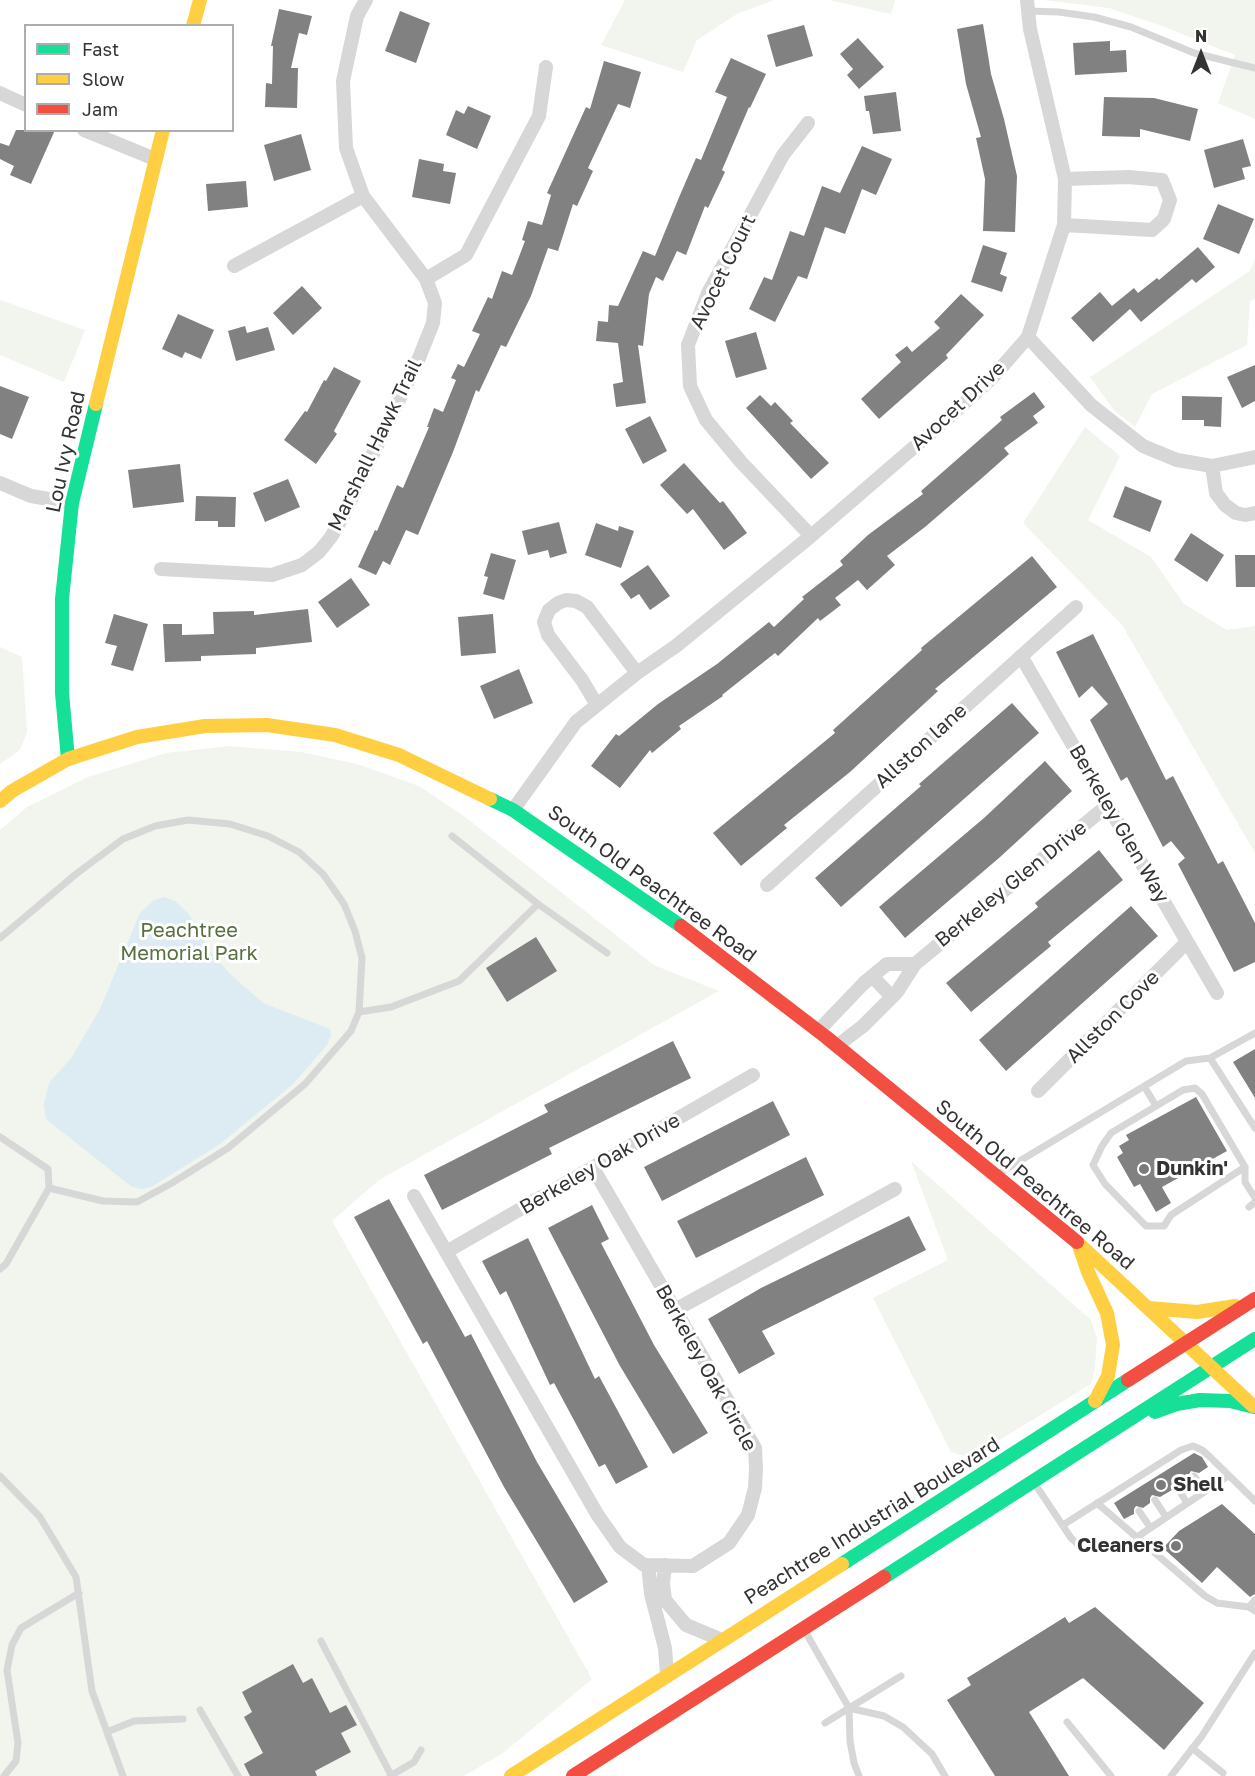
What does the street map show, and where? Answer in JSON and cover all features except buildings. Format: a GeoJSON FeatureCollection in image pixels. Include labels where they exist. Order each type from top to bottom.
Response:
{"type":"FeatureCollection","features":[{"type":"Feature","properties":{"kind":"main road"},"geometry":{"type":"LineString","coordinates":[[194,24],[200,0]]}},
{"type":"Feature","properties":{"kind":"main road","name":"Lou Ivy Road"},"geometry":{"type":"LineString","coordinates":[[68,759],[62,693],[62,599],[72,503],[162,132]]}},
{"type":"Feature","properties":{"kind":"main road","name":"South Old Peachtree Road"},"geometry":{"type":"LineString","coordinates":[[0,801],[12,791],[68,759],[137,737],[205,726],[267,725],[335,735],[399,755],[513,810],[668,916],[837,1046],[1078,1243],[1255,1407]]}},
{"type":"Feature","properties":{"kind":"main road"},"geometry":{"type":"LineString","coordinates":[[1078,1243],[1088,1272],[1107,1313],[1113,1345],[1108,1376],[1093,1403]]}},
{"type":"Feature","properties":{"kind":"main road"},"geometry":{"type":"LineString","coordinates":[[1149,1308],[1197,1312],[1235,1306],[1255,1299]]}},
{"type":"Feature","properties":{"kind":"main road","name":"Peachtree Industrial Boulevard"},"geometry":{"type":"LineString","coordinates":[[511,1776],[1255,1299]]}},
{"type":"Feature","properties":{"kind":"main road"},"geometry":{"type":"LineString","coordinates":[[573,1776],[1255,1339]]}},
{"type":"Feature","properties":{"kind":"main road"},"geometry":{"type":"LineString","coordinates":[[1124,1422],[1177,1404],[1200,1400],[1230,1401],[1255,1407]]}},
{"type":"Feature","properties":{"kind":"street","name":"Marshall Hawk Trail"},"geometry":{"type":"LineString","coordinates":[[161,568],[272,574],[302,566],[319,552],[343,516],[433,323],[435,303],[426,279],[363,196],[346,148],[343,81],[357,16],[366,0]]}},
{"type":"Feature","properties":{"kind":"street","name":"Avocet Drive"},"geometry":{"type":"LineString","coordinates":[[513,810],[576,722],[637,673],[676,646],[811,536],[993,377],[1028,337],[1064,225],[1065,179],[1027,6]]}},
{"type":"Feature","properties":{"kind":"street"},"geometry":{"type":"LineString","coordinates":[[426,279],[466,255],[539,116],[546,67]]}},
{"type":"Feature","properties":{"kind":"street"},"geometry":{"type":"LineString","coordinates":[[0,93],[24,104]]}},
{"type":"Feature","properties":{"kind":"street","name":"Avocet Court"},"geometry":{"type":"LineString","coordinates":[[808,123],[783,155],[708,293],[688,345],[690,386],[706,420],[741,462],[811,536]]}},
{"type":"Feature","properties":{"kind":"street"},"geometry":{"type":"LineString","coordinates":[[89,132],[155,159]]}},
{"type":"Feature","properties":{"kind":"street"},"geometry":{"type":"LineString","coordinates":[[1064,225],[1152,230],[1164,219],[1170,200],[1162,180],[1108,177],[1065,179]]}},
{"type":"Feature","properties":{"kind":"street"},"geometry":{"type":"LineString","coordinates":[[234,266],[363,196]]}},
{"type":"Feature","properties":{"kind":"street"},"geometry":{"type":"LineString","coordinates":[[1028,337],[1091,405],[1143,446],[1177,460],[1212,466],[1255,457]]}},
{"type":"Feature","properties":{"kind":"street"},"geometry":{"type":"LineString","coordinates":[[1212,466],[1216,493],[1225,505],[1236,513],[1245,515],[1255,513]]}},
{"type":"Feature","properties":{"kind":"street"},"geometry":{"type":"LineString","coordinates":[[0,483],[31,496],[72,503]]}},
{"type":"Feature","properties":{"kind":"street"},"geometry":{"type":"LineString","coordinates":[[597,705],[548,636],[544,622],[549,610],[566,600],[576,601],[587,607],[637,673]]}},
{"type":"Feature","properties":{"kind":"street","name":"Allston lane"},"geometry":{"type":"LineString","coordinates":[[767,885],[1076,607]]}},
{"type":"Feature","properties":{"kind":"street","name":"Berkeley Glen Way"},"geometry":{"type":"LineString","coordinates":[[1021,656],[1217,993]]}},
{"type":"Feature","properties":{"kind":"street","name":"Berkeley Glen Drive"},"geometry":{"type":"LineString","coordinates":[[837,1046],[892,997],[915,964],[1108,805]]}},
{"type":"Feature","properties":{"kind":"street","name":"Allston Cove"},"geometry":{"type":"LineString","coordinates":[[1038,1091],[1187,942]]}},
{"type":"Feature","properties":{"kind":"street"},"geometry":{"type":"LineString","coordinates":[[818,1031],[872,976],[887,964],[915,964]]}},
{"type":"Feature","properties":{"kind":"street"},"geometry":{"type":"LineString","coordinates":[[872,976],[892,997]]}},
{"type":"Feature","properties":{"kind":"street","name":"Berkeley Oak Drive"},"geometry":{"type":"LineString","coordinates":[[446,1252],[753,1076]]}},
{"type":"Feature","properties":{"kind":"street","name":"Berkeley Oak Circle"},"geometry":{"type":"LineString","coordinates":[[593,1168],[754,1448],[755,1488],[748,1515],[729,1543],[693,1566],[648,1565]]}},
{"type":"Feature","properties":{"kind":"street"},"geometry":{"type":"LineString","coordinates":[[675,1310],[895,1189]]}},
{"type":"Feature","properties":{"kind":"street"},"geometry":{"type":"LineString","coordinates":[[414,1196],[597,1514],[620,1547],[644,1565],[648,1565],[651,1594],[665,1648],[667,1675]]}},
{"type":"Feature","properties":{"kind":"street"},"geometry":{"type":"LineString","coordinates":[[665,1565],[663,1583],[665,1600],[686,1625],[722,1640]]}},
{"type":"Feature","properties":{"kind":"street"},"geometry":{"type":"LineString","coordinates":[[658,1620],[675,1612]]}},
{"type":"Feature","properties":{"kind":"lane"},"geometry":{"type":"LineString","coordinates":[[1027,6],[1094,17],[1131,27],[1194,53],[1255,68]]}},
{"type":"Feature","properties":{"kind":"lane"},"geometry":{"type":"LineString","coordinates":[[0,938],[76,874],[123,839],[155,826],[188,820],[230,824],[268,836],[299,852],[323,874],[344,904],[355,931],[362,958],[359,1012],[351,1030],[305,1084],[228,1148],[137,1202],[103,1201],[50,1188]]}},
{"type":"Feature","properties":{"kind":"lane"},"geometry":{"type":"LineString","coordinates":[[452,836],[538,904],[608,953]]}},
{"type":"Feature","properties":{"kind":"lane"},"geometry":{"type":"LineString","coordinates":[[359,1012],[391,1006],[459,981],[538,904]]}},
{"type":"Feature","properties":{"kind":"lane"},"geometry":{"type":"LineString","coordinates":[[995,1175],[1186,1061],[1210,1058],[1255,1033]]}},
{"type":"Feature","properties":{"kind":"lane"},"geometry":{"type":"LineString","coordinates":[[1210,1058],[1255,1128]]}},
{"type":"Feature","properties":{"kind":"lane"},"geometry":{"type":"LineString","coordinates":[[1144,1086],[1156,1106]]}},
{"type":"Feature","properties":{"kind":"lane"},"geometry":{"type":"LineString","coordinates":[[1245,1167],[1171,1215],[1164,1226],[1146,1226],[1105,1184],[1093,1165],[1102,1146],[1112,1133],[1183,1090],[1195,1088],[1202,1094],[1245,1167],[1245,1182],[1255,1198]]}},
{"type":"Feature","properties":{"kind":"lane"},"geometry":{"type":"LineString","coordinates":[[0,1137],[48,1169],[50,1188],[6,1264],[0,1269]]}},
{"type":"Feature","properties":{"kind":"lane"},"geometry":{"type":"LineString","coordinates":[[1062,1525],[1178,1452],[1193,1446],[1210,1457],[1255,1501]]}},
{"type":"Feature","properties":{"kind":"lane"},"geometry":{"type":"LineString","coordinates":[[1178,1452],[1184,1459]]}},
{"type":"Feature","properties":{"kind":"lane"},"geometry":{"type":"LineString","coordinates":[[1161,1463],[1166,1470]]}},
{"type":"Feature","properties":{"kind":"lane"},"geometry":{"type":"LineString","coordinates":[[0,1476],[40,1517],[76,1577],[92,1691],[123,1776]]}},
{"type":"Feature","properties":{"kind":"lane"},"geometry":{"type":"LineString","coordinates":[[1139,1476],[1145,1484]]}},
{"type":"Feature","properties":{"kind":"lane"},"geometry":{"type":"LineString","coordinates":[[1194,1476],[1205,1491]]}},
{"type":"Feature","properties":{"kind":"lane"},"geometry":{"type":"LineString","coordinates":[[1137,1537],[1228,1476]]}},
{"type":"Feature","properties":{"kind":"lane"},"geometry":{"type":"LineString","coordinates":[[1032,1480],[1071,1538],[1085,1551]]}},
{"type":"Feature","properties":{"kind":"lane"},"geometry":{"type":"LineString","coordinates":[[1122,1487],[1127,1494]]}},
{"type":"Feature","properties":{"kind":"lane"},"geometry":{"type":"LineString","coordinates":[[1177,1487],[1187,1503]]}},
{"type":"Feature","properties":{"kind":"lane"},"geometry":{"type":"LineString","coordinates":[[1155,1500],[1166,1517]]}},
{"type":"Feature","properties":{"kind":"lane"},"geometry":{"type":"LineString","coordinates":[[1097,1503],[1205,1596],[1217,1603],[1252,1609],[1255,1600]]}},
{"type":"Feature","properties":{"kind":"lane"},"geometry":{"type":"LineString","coordinates":[[1139,1511],[1150,1527]]}},
{"type":"Feature","properties":{"kind":"lane"},"geometry":{"type":"LineString","coordinates":[[4,1776],[16,1761],[18,1743],[7,1670],[12,1645],[21,1628],[79,1593]]}},
{"type":"Feature","properties":{"kind":"lane"},"geometry":{"type":"LineString","coordinates":[[803,1628],[849,1708],[850,1741],[859,1776]]}},
{"type":"Feature","properties":{"kind":"lane"},"geometry":{"type":"LineString","coordinates":[[321,1641],[391,1776],[414,1762],[421,1750]]}},
{"type":"Feature","properties":{"kind":"lane"},"geometry":{"type":"LineString","coordinates":[[1171,1776],[1255,1653]]}},
{"type":"Feature","properties":{"kind":"lane"},"geometry":{"type":"LineString","coordinates":[[825,1723],[901,1676]]}},
{"type":"Feature","properties":{"kind":"lane"},"geometry":{"type":"LineString","coordinates":[[849,1708],[884,1716],[903,1727],[932,1754],[945,1776]]}},
{"type":"Feature","properties":{"kind":"lane"},"geometry":{"type":"LineString","coordinates":[[200,1710],[238,1776]]}},
{"type":"Feature","properties":{"kind":"lane"},"geometry":{"type":"LineString","coordinates":[[107,1732],[134,1721],[183,1719]]}},
{"type":"Feature","properties":{"kind":"lane"},"geometry":{"type":"LineString","coordinates":[[1067,1722],[1111,1776]]}},
{"type":"Feature","properties":{"kind":"lane"},"geometry":{"type":"LineString","coordinates":[[1192,1748],[1223,1773]]}},
{"type":"Feature","properties":{"kind":"green space"},"geometry":{"type":"Polygon","coordinates":[[[625,0],[774,0],[737,14],[697,40],[683,72],[601,45],[625,0]]]}},
{"type":"Feature","properties":{"kind":"green space"},"geometry":{"type":"Polygon","coordinates":[[[829,0],[895,0],[891,14],[829,0]]]}},
{"type":"Feature","properties":{"kind":"green space"},"geometry":{"type":"Polygon","coordinates":[[[1043,0],[1255,0],[1255,119],[1218,103],[1235,55],[1109,8],[1043,0]]]}},
{"type":"Feature","properties":{"kind":"green space"},"geometry":{"type":"Polygon","coordinates":[[[1255,259],[1255,299],[1250,301],[1247,345],[1152,394],[1135,427],[1113,409],[1090,377],[1250,271],[1255,259]]]}},
{"type":"Feature","properties":{"kind":"green space"},"geometry":{"type":"Polygon","coordinates":[[[0,300],[85,330],[64,382],[0,355],[0,300]]]}},
{"type":"Feature","properties":{"kind":"green space"},"geometry":{"type":"Polygon","coordinates":[[[1085,427],[1120,456],[1088,520],[1151,557],[1184,604],[1227,630],[1255,626],[1255,853],[1122,625],[1023,523],[1085,427]]]}},
{"type":"Feature","properties":{"kind":"green space"},"geometry":{"type":"Polygon","coordinates":[[[0,647],[22,657],[27,732],[20,750],[0,764],[0,647]]]}},
{"type":"Feature","properties":{"kind":"green space","name":"Peachtree Memorial Park"},"geometry":{"type":"Polygon","coordinates":[[[229,746],[301,752],[357,764],[419,786],[465,817],[654,965],[719,991],[379,1180],[332,1221],[592,1679],[503,1753],[464,1776],[0,1776],[0,830],[27,807],[88,777],[166,753],[229,746]]]}},
{"type":"Feature","properties":{"kind":"green space"},"geometry":{"type":"Polygon","coordinates":[[[911,1161],[1091,1320],[1097,1338],[1091,1384],[970,1458],[951,1452],[873,1298],[948,1260],[911,1161]]]}},
{"type":"Feature","properties":{"kind":"shaded area"},"geometry":{"type":"Polygon","coordinates":[[[165,897],[175,901],[189,914],[209,950],[230,974],[263,1003],[330,1029],[331,1036],[327,1045],[293,1084],[220,1144],[153,1186],[143,1189],[132,1187],[46,1119],[44,1104],[49,1083],[72,1057],[100,1009],[140,913],[154,900],[165,897]]]}},
{"type":"Feature","properties":{"kind":"traffic: fast"},"geometry":{"type":"LineString","coordinates":[[68,759],[62,693],[62,599],[72,503],[96,404]]}},
{"type":"Feature","properties":{"kind":"traffic: fast"},"geometry":{"type":"LineString","coordinates":[[490,799],[513,810],[681,926]]}},
{"type":"Feature","properties":{"kind":"traffic: fast"},"geometry":{"type":"LineString","coordinates":[[884,1577],[1255,1339]]}},
{"type":"Feature","properties":{"kind":"traffic: fast"},"geometry":{"type":"LineString","coordinates":[[842,1564],[1128,1380]]}},
{"type":"Feature","properties":{"kind":"traffic: fast"},"geometry":{"type":"LineString","coordinates":[[1155,1412],[1177,1404],[1200,1400],[1230,1401],[1254,1407]]}},
{"type":"Feature","properties":{"kind":"traffic: slow"},"geometry":{"type":"LineString","coordinates":[[194,24],[200,0]]}},
{"type":"Feature","properties":{"kind":"traffic: slow"},"geometry":{"type":"LineString","coordinates":[[96,404],[163,132]]}},
{"type":"Feature","properties":{"kind":"traffic: slow"},"geometry":{"type":"LineString","coordinates":[[0,801],[12,791],[68,759],[137,737],[205,726],[267,725],[335,735],[399,755],[490,799]]}},
{"type":"Feature","properties":{"kind":"traffic: slow"},"geometry":{"type":"LineString","coordinates":[[1077,1242],[1253,1406]]}},
{"type":"Feature","properties":{"kind":"traffic: slow"},"geometry":{"type":"LineString","coordinates":[[1078,1243],[1088,1272],[1107,1313],[1113,1345],[1108,1376],[1095,1401]]}},
{"type":"Feature","properties":{"kind":"traffic: slow"},"geometry":{"type":"LineString","coordinates":[[1149,1308],[1197,1312],[1235,1306]]}},
{"type":"Feature","properties":{"kind":"traffic: slow"},"geometry":{"type":"LineString","coordinates":[[511,1776],[842,1564]]}},
{"type":"Feature","properties":{"kind":"traffic: jam"},"geometry":{"type":"LineString","coordinates":[[681,926],[826,1037],[1077,1242]]}},
{"type":"Feature","properties":{"kind":"traffic: jam"},"geometry":{"type":"LineString","coordinates":[[1128,1380],[1255,1299]]}},
{"type":"Feature","properties":{"kind":"traffic: jam"},"geometry":{"type":"LineString","coordinates":[[573,1776],[884,1577]]}},
{"type":"Feature","properties":{"kind":"place","name":"Dunkin'"},"geometry":{"type":"Point","coordinates":[1144,1169]}},
{"type":"Feature","properties":{"kind":"place","name":"Shell"},"geometry":{"type":"Point","coordinates":[1161,1485]}},
{"type":"Feature","properties":{"kind":"place","name":"Cleaners"},"geometry":{"type":"Point","coordinates":[1176,1546]}}]}
